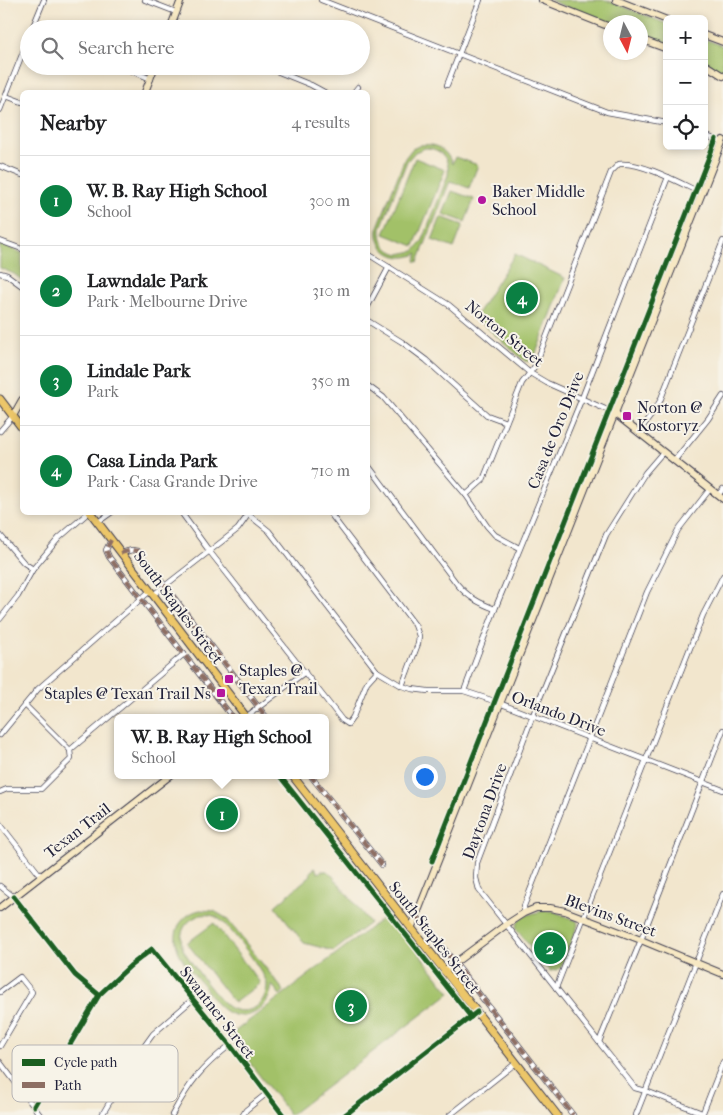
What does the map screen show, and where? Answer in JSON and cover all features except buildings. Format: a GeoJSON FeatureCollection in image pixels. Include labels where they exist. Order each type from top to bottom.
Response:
{"type":"FeatureCollection","features":[{"type":"Feature","properties":{"kind":"main road"},"geometry":{"type":"LineString","coordinates":[[0,399],[20,425]]}},
{"type":"Feature","properties":{"kind":"main road","name":"South Staples Street"},"geometry":{"type":"LineString","coordinates":[[92,515],[243,714]]}},
{"type":"Feature","properties":{"kind":"main road","name":"South Staples Street"},"geometry":{"type":"LineString","coordinates":[[295,779],[554,1114]]}},
{"type":"Feature","properties":{"kind":"street"},"geometry":{"type":"LineString","coordinates":[[36,20],[44,0]]}},
{"type":"Feature","properties":{"kind":"street"},"geometry":{"type":"LineString","coordinates":[[145,0],[176,12]]}},
{"type":"Feature","properties":{"kind":"street"},"geometry":{"type":"LineString","coordinates":[[173,20],[181,0]]}},
{"type":"Feature","properties":{"kind":"street"},"geometry":{"type":"LineString","coordinates":[[321,0],[607,112],[663,122]]}},
{"type":"Feature","properties":{"kind":"street"},"geometry":{"type":"LineString","coordinates":[[447,85],[480,0]]}},
{"type":"Feature","properties":{"kind":"street"},"geometry":{"type":"LineString","coordinates":[[542,0],[603,24]]}},
{"type":"Feature","properties":{"kind":"street"},"geometry":{"type":"LineString","coordinates":[[616,0],[663,18]]}},
{"type":"Feature","properties":{"kind":"street"},"geometry":{"type":"LineString","coordinates":[[708,36],[723,42]]}},
{"type":"Feature","properties":{"kind":"street"},"geometry":{"type":"LineString","coordinates":[[648,42],[663,48]]}},
{"type":"Feature","properties":{"kind":"street"},"geometry":{"type":"LineString","coordinates":[[0,110],[20,60]]}},
{"type":"Feature","properties":{"kind":"street"},"geometry":{"type":"LineString","coordinates":[[708,67],[723,76]]}},
{"type":"Feature","properties":{"kind":"street"},"geometry":{"type":"LineString","coordinates":[[143,75],[151,78]]}},
{"type":"Feature","properties":{"kind":"street"},"geometry":{"type":"LineString","coordinates":[[146,90],[152,75]]}},
{"type":"Feature","properties":{"kind":"street"},"geometry":{"type":"LineString","coordinates":[[286,75],[320,90]]}},
{"type":"Feature","properties":{"kind":"street"},"geometry":{"type":"LineString","coordinates":[[6,96],[20,101]]}},
{"type":"Feature","properties":{"kind":"street"},"geometry":{"type":"LineString","coordinates":[[411,929],[723,140],[708,136]]}},
{"type":"Feature","properties":{"kind":"street"},"geometry":{"type":"LineString","coordinates":[[466,495],[483,480],[522,383],[535,366],[611,172],[620,164],[630,163],[668,177],[701,193]]}},
{"type":"Feature","properties":{"kind":"street"},"geometry":{"type":"LineString","coordinates":[[0,166],[20,174]]}},
{"type":"Feature","properties":{"kind":"street","name":"Casa de Oro Drive"},"geometry":{"type":"LineString","coordinates":[[464,691],[519,548],[582,398],[668,177]]}},
{"type":"Feature","properties":{"kind":"street"},"geometry":{"type":"LineString","coordinates":[[0,241],[20,248]]}},
{"type":"Feature","properties":{"kind":"street"},"geometry":{"type":"LineString","coordinates":[[638,432],[653,413],[660,400],[723,241]]}},
{"type":"Feature","properties":{"kind":"street","name":"Norton Street"},"geometry":{"type":"LineString","coordinates":[[370,255],[449,305],[530,373],[547,383],[614,414],[720,497]]}},
{"type":"Feature","properties":{"kind":"street"},"geometry":{"type":"LineString","coordinates":[[370,302],[389,267]]}},
{"type":"Feature","properties":{"kind":"street"},"geometry":{"type":"LineString","coordinates":[[0,272],[20,285]]}},
{"type":"Feature","properties":{"kind":"street"},"geometry":{"type":"LineString","coordinates":[[370,322],[402,342],[426,360],[487,415],[506,422]]}},
{"type":"Feature","properties":{"kind":"street"},"geometry":{"type":"LineString","coordinates":[[370,387],[383,397],[466,495],[495,535],[519,548]]}},
{"type":"Feature","properties":{"kind":"street"},"geometry":{"type":"LineString","coordinates":[[674,461],[708,419],[723,396]]}},
{"type":"Feature","properties":{"kind":"street"},"geometry":{"type":"LineString","coordinates":[[0,431],[13,416],[20,404]]}},
{"type":"Feature","properties":{"kind":"street","name":"Daytona Drive"},"geometry":{"type":"LineString","coordinates":[[663,452],[645,473],[606,535],[533,715],[477,863],[476,878],[479,890],[635,1088],[646,1090],[702,1114]]}},
{"type":"Feature","properties":{"kind":"street"},"geometry":{"type":"LineString","coordinates":[[370,468],[467,596],[495,609]]}},
{"type":"Feature","properties":{"kind":"street"},"geometry":{"type":"LineString","coordinates":[[524,913],[524,906],[647,592],[678,530],[710,489]]}},
{"type":"Feature","properties":{"kind":"street"},"geometry":{"type":"LineString","coordinates":[[720,497],[723,489]]}},
{"type":"Feature","properties":{"kind":"street"},"geometry":{"type":"LineString","coordinates":[[0,619],[18,596],[33,568],[59,538],[86,515]]}},
{"type":"Feature","properties":{"kind":"street"},"geometry":{"type":"LineString","coordinates":[[98,522],[108,515]]}},
{"type":"Feature","properties":{"kind":"street"},"geometry":{"type":"LineString","coordinates":[[185,515],[210,552],[342,720],[348,724],[353,718],[367,682],[377,671]]}},
{"type":"Feature","properties":{"kind":"street"},"geometry":{"type":"LineString","coordinates":[[0,735],[38,689],[141,599],[165,586],[210,552],[238,529],[249,515]]}},
{"type":"Feature","properties":{"kind":"street","name":"Orlando Drive"},"geometry":{"type":"LineString","coordinates":[[251,515],[269,531],[377,671],[402,686],[428,691],[464,691],[533,715],[723,790]]}},
{"type":"Feature","properties":{"kind":"street"},"geometry":{"type":"LineString","coordinates":[[331,515],[415,625],[419,636],[418,644],[402,686]]}},
{"type":"Feature","properties":{"kind":"street"},"geometry":{"type":"LineString","coordinates":[[0,535],[24,563],[33,568]]}},
{"type":"Feature","properties":{"kind":"street"},"geometry":{"type":"LineString","coordinates":[[111,540],[106,550],[109,557],[230,714]]}},
{"type":"Feature","properties":{"kind":"street"},"geometry":{"type":"LineString","coordinates":[[121,553],[132,550],[138,551],[264,714]]}},
{"type":"Feature","properties":{"kind":"street"},"geometry":{"type":"LineString","coordinates":[[556,988],[582,918],[704,615],[723,576]]}},
{"type":"Feature","properties":{"kind":"street"},"geometry":{"type":"LineString","coordinates":[[70,750],[184,654]]}},
{"type":"Feature","properties":{"kind":"street"},"geometry":{"type":"LineString","coordinates":[[251,714],[305,672]]}},
{"type":"Feature","properties":{"kind":"street"},"geometry":{"type":"LineString","coordinates":[[0,792],[7,789],[41,789],[71,759],[70,750],[24,705]]}},
{"type":"Feature","properties":{"kind":"street"},"geometry":{"type":"LineString","coordinates":[[599,1042],[723,730]]}},
{"type":"Feature","properties":{"kind":"street","name":"Texan Trail"},"geometry":{"type":"LineString","coordinates":[[0,908],[166,779]]}},
{"type":"Feature","properties":{"kind":"street"},"geometry":{"type":"LineString","coordinates":[[313,779],[382,866]]}},
{"type":"Feature","properties":{"kind":"street"},"geometry":{"type":"LineString","coordinates":[[0,824],[40,876]]}},
{"type":"Feature","properties":{"kind":"street"},"geometry":{"type":"LineString","coordinates":[[0,886],[14,897],[75,975],[99,996],[70,1045]]}},
{"type":"Feature","properties":{"kind":"street"},"geometry":{"type":"LineString","coordinates":[[636,1115],[723,894]]}},
{"type":"Feature","properties":{"kind":"street","name":"Blevins Street"},"geometry":{"type":"LineString","coordinates":[[444,972],[524,913],[536,908],[550,908],[641,940],[723,974]]}},
{"type":"Feature","properties":{"kind":"street"},"geometry":{"type":"LineString","coordinates":[[416,916],[424,923],[573,1115]]}},
{"type":"Feature","properties":{"kind":"street","name":"Swantner Street"},"geometry":{"type":"LineString","coordinates":[[99,996],[130,966],[152,949],[230,1045],[283,1115]]}},
{"type":"Feature","properties":{"kind":"street"},"geometry":{"type":"LineString","coordinates":[[0,992],[20,977],[32,992],[0,1046]]}},
{"type":"Feature","properties":{"kind":"street"},"geometry":{"type":"LineString","coordinates":[[145,1045],[153,1034],[193,999]]}},
{"type":"Feature","properties":{"kind":"street"},"geometry":{"type":"LineString","coordinates":[[345,1115],[477,1012]]}},
{"type":"Feature","properties":{"kind":"street"},"geometry":{"type":"LineString","coordinates":[[172,1115],[188,1086],[206,1064],[230,1045]]}},
{"type":"Feature","properties":{"kind":"street"},"geometry":{"type":"LineString","coordinates":[[0,1062],[12,1078]]}},
{"type":"Feature","properties":{"kind":"street"},"geometry":{"type":"LineString","coordinates":[[702,1114],[723,1062]]}},
{"type":"Feature","properties":{"kind":"street"},"geometry":{"type":"LineString","coordinates":[[450,1115],[516,1063]]}},
{"type":"Feature","properties":{"kind":"street"},"geometry":{"type":"LineString","coordinates":[[243,1115],[246,1110],[266,1094]]}},
{"type":"Feature","properties":{"kind":"street"},"geometry":{"type":"LineString","coordinates":[[31,1102],[40,1115]]}},
{"type":"Feature","properties":{"kind":"street"},"geometry":{"type":"LineString","coordinates":[[34,1106],[36,1102]]}},
{"type":"Feature","properties":{"kind":"street"},"geometry":{"type":"LineString","coordinates":[[102,1115],[110,1102]]}},
{"type":"Feature","properties":{"kind":"green space"},"geometry":{"type":"Polygon","coordinates":[[[549,0],[606,0],[644,15],[603,15],[603,21],[549,0]]]}},
{"type":"Feature","properties":{"kind":"green space"},"geometry":{"type":"Polygon","coordinates":[[[648,17],[663,22],[663,44],[648,39],[648,17]]]}},
{"type":"Feature","properties":{"kind":"green space"},"geometry":{"type":"Polygon","coordinates":[[[708,40],[723,46],[723,73],[708,64],[708,40]]]}},
{"type":"Feature","properties":{"kind":"green space"},"geometry":{"type":"Polygon","coordinates":[[[421,145],[436,146],[444,151],[452,164],[455,157],[478,165],[469,188],[450,181],[418,262],[415,261],[418,253],[402,257],[388,252],[379,241],[378,233],[379,224],[405,158],[412,149],[421,145]],[[425,148],[415,152],[407,161],[381,228],[385,245],[394,253],[414,251],[422,242],[448,175],[446,159],[440,152],[425,148]]]}},
{"type":"Feature","properties":{"kind":"green space"},"geometry":{"type":"Polygon","coordinates":[[[415,158],[445,170],[414,246],[384,234],[415,158]]]}},
{"type":"Feature","properties":{"kind":"green space"},"geometry":{"type":"Polygon","coordinates":[[[452,191],[474,199],[465,222],[443,214],[452,191]]]}},
{"type":"Feature","properties":{"kind":"green space"},"geometry":{"type":"Polygon","coordinates":[[[441,217],[463,225],[454,248],[432,240],[441,217]]]}},
{"type":"Feature","properties":{"kind":"green space"},"geometry":{"type":"Polygon","coordinates":[[[0,244],[20,252],[20,278],[0,268],[0,244]]]}},
{"type":"Feature","properties":{"kind":"green space"},"geometry":{"type":"Polygon","coordinates":[[[515,254],[565,278],[534,358],[530,361],[525,361],[475,317],[515,254]]]}},
{"type":"Feature","properties":{"kind":"green space"},"geometry":{"type":"Polygon","coordinates":[[[315,868],[318,873],[327,871],[331,874],[370,923],[334,951],[304,943],[275,906],[311,875],[310,872],[315,868]]]}},
{"type":"Feature","properties":{"kind":"green space"},"geometry":{"type":"Polygon","coordinates":[[[200,910],[214,911],[226,918],[284,991],[280,995],[272,985],[268,1000],[263,1006],[258,1011],[245,1016],[237,1016],[221,1008],[182,958],[176,942],[179,925],[185,917],[200,910]],[[201,915],[190,920],[183,929],[181,939],[184,951],[206,982],[230,1008],[246,1011],[256,1007],[261,1003],[265,994],[267,984],[265,978],[246,950],[224,923],[211,915],[201,915]]]}},
{"type":"Feature","properties":{"kind":"green space"},"geometry":{"type":"Polygon","coordinates":[[[543,911],[553,911],[577,921],[578,925],[561,967],[557,970],[550,971],[516,929],[517,924],[522,918],[543,911]]]}},
{"type":"Feature","properties":{"kind":"green space"},"geometry":{"type":"Polygon","coordinates":[[[388,914],[450,993],[290,1115],[229,1036],[388,914]]]}},
{"type":"Feature","properties":{"kind":"green space"},"geometry":{"type":"Polygon","coordinates":[[[214,923],[260,983],[234,1003],[187,943],[214,923]]]}},
{"type":"Feature","properties":{"kind":"marked path"},"geometry":{"type":"LineString","coordinates":[[111,540],[106,550],[109,557],[230,714]]}},
{"type":"Feature","properties":{"kind":"marked path"},"geometry":{"type":"LineString","coordinates":[[121,553],[132,550],[138,551],[264,714]]}},
{"type":"Feature","properties":{"kind":"marked path"},"geometry":{"type":"LineString","coordinates":[[313,779],[382,865]]}},
{"type":"Feature","properties":{"kind":"marked path"},"geometry":{"type":"LineString","coordinates":[[415,916],[424,923],[573,1115]]}},
{"type":"Feature","properties":{"kind":"cycle path"},"geometry":{"type":"LineString","coordinates":[[432,861],[716,139]]}},
{"type":"Feature","properties":{"kind":"cycle path"},"geometry":{"type":"LineString","coordinates":[[282,779],[471,1017]]}},
{"type":"Feature","properties":{"kind":"cycle path"},"geometry":{"type":"LineString","coordinates":[[14,897],[75,975],[99,995]]}},
{"type":"Feature","properties":{"kind":"cycle path"},"geometry":{"type":"LineString","coordinates":[[70,1045],[99,995],[130,966],[152,949],[230,1045],[283,1115]]}},
{"type":"Feature","properties":{"kind":"cycle path"},"geometry":{"type":"LineString","coordinates":[[345,1115],[477,1012]]}},
{"type":"Feature","properties":{"kind":"cycle path"},"geometry":{"type":"LineString","coordinates":[[34,1106],[36,1102]]}},
{"type":"Feature","properties":{"kind":"place","name":"Baker Middle School"},"geometry":{"type":"Point","coordinates":[482,200]}},
{"type":"Feature","properties":{"kind":"place","name":"Casa Linda Park"},"geometry":{"type":"Point","coordinates":[522,298]}},
{"type":"Feature","properties":{"kind":"place","name":"Norton @ Kostoryz"},"geometry":{"type":"Point","coordinates":[627,416]}},
{"type":"Feature","properties":{"kind":"place","name":"Staples @ Texan Trail"},"geometry":{"type":"Point","coordinates":[229,679]}},
{"type":"Feature","properties":{"kind":"place","name":"Staples @ Texan Trail Ns"},"geometry":{"type":"Point","coordinates":[221,693]}},
{"type":"Feature","properties":{"kind":"place","name":"W. B. Ray High School"},"geometry":{"type":"Point","coordinates":[222,814]}},
{"type":"Feature","properties":{"kind":"place","name":"Lawndale Park"},"geometry":{"type":"Point","coordinates":[550,948]}},
{"type":"Feature","properties":{"kind":"place","name":"Lindale Park"},"geometry":{"type":"Point","coordinates":[351,1006]}}]}
